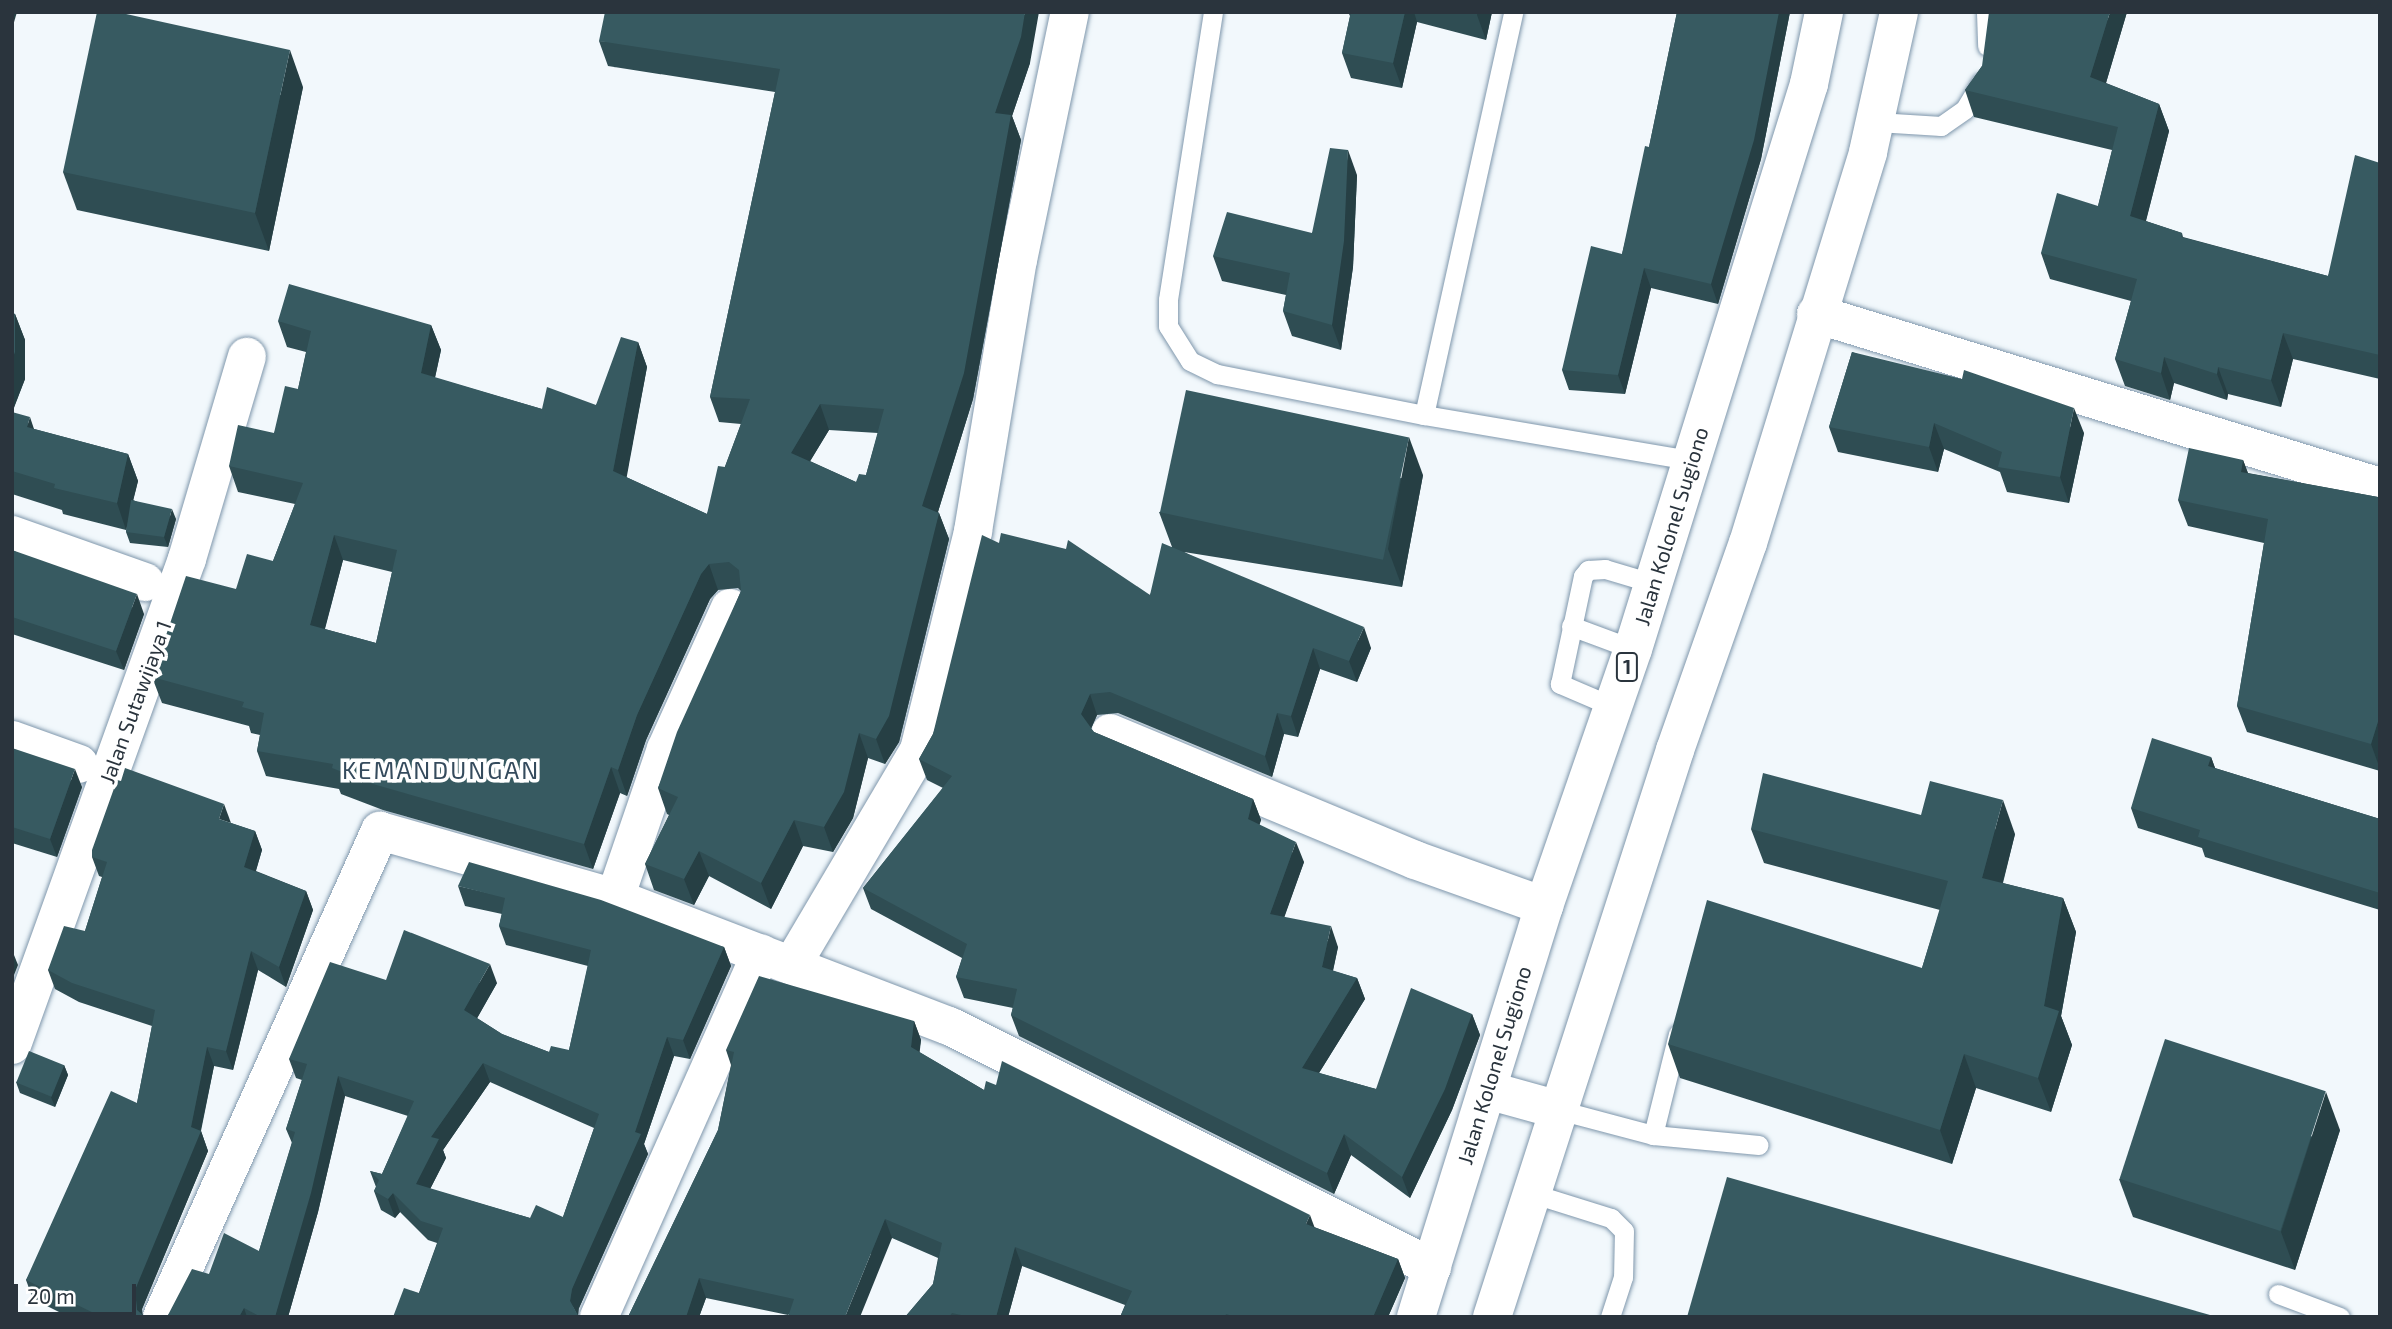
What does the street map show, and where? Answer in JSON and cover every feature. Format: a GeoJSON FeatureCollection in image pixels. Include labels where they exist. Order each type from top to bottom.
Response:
{"type":"FeatureCollection","features":[{"type":"Feature","properties":{"kind":"main road"},"geometry":{"type":"LineString","coordinates":[[598,1317],[777,959],[919,750],[973,531],[1018,260],[1070,12]]}},
{"type":"Feature","properties":{"kind":"main road","name":"Jalan Kolonel Sugiono"},"geometry":{"type":"LineString","coordinates":[[1416,1317],[1544,906],[1633,649],[1809,84],[1824,12]]}},
{"type":"Feature","properties":{"kind":"main road"},"geometry":{"type":"LineString","coordinates":[[1492,1317],[1675,750],[1748,543],[1877,121],[1899,12]]}},
{"type":"Feature","properties":{"kind":"main road"},"geometry":{"type":"LineString","coordinates":[[1816,314],[2380,487]]}},
{"type":"Feature","properties":{"kind":"main road","name":"Jalan Sutawijaya 1"},"geometry":{"type":"LineString","coordinates":[[12,1045],[28,954],[187,559],[247,357]]}},
{"type":"Feature","properties":{"kind":"main road"},"geometry":{"type":"LineString","coordinates":[[12,535],[145,582]]}},
{"type":"Feature","properties":{"kind":"main road"},"geometry":{"type":"LineString","coordinates":[[615,898],[666,749],[730,608]]}},
{"type":"Feature","properties":{"kind":"main road"},"geometry":{"type":"LineString","coordinates":[[1110,733],[1415,860],[1544,906]]}},
{"type":"Feature","properties":{"kind":"main road"},"geometry":{"type":"LineString","coordinates":[[12,740],[79,764]]}},
{"type":"Feature","properties":{"kind":"main road"},"geometry":{"type":"LineString","coordinates":[[162,1317],[380,831],[615,898],[949,1026],[1432,1267]]}},
{"type":"Feature","properties":{"kind":"main road"},"geometry":{"type":"LineString","coordinates":[[1487,1090],[1559,1110]]}},
{"type":"Feature","properties":{"kind":"lane"},"geometry":{"type":"LineString","coordinates":[[1213,12],[1168,300],[1168,326],[1178,348],[1189,361],[1217,374],[1424,415],[1691,460]]}},
{"type":"Feature","properties":{"kind":"lane"},"geometry":{"type":"LineString","coordinates":[[1424,415],[1513,12]]}},
{"type":"Feature","properties":{"kind":"lane"},"geometry":{"type":"LineString","coordinates":[[1877,121],[1941,126],[1956,118],[1980,90],[1986,61],[1986,12]]}},
{"type":"Feature","properties":{"kind":"lane"},"geometry":{"type":"LineString","coordinates":[[1614,707],[1560,684],[1571,626],[1588,570],[1605,569],[1652,583]]}},
{"type":"Feature","properties":{"kind":"lane"},"geometry":{"type":"LineString","coordinates":[[1571,626],[1633,649]]}},
{"type":"Feature","properties":{"kind":"lane"},"geometry":{"type":"LineString","coordinates":[[1653,1135],[1683,1016]]}},
{"type":"Feature","properties":{"kind":"lane"},"geometry":{"type":"LineString","coordinates":[[1559,1110],[1653,1135],[1759,1145]]}},
{"type":"Feature","properties":{"kind":"lane"},"geometry":{"type":"LineString","coordinates":[[1531,1193],[1611,1218],[1624,1231],[1623,1277],[1610,1317]]}},
{"type":"Feature","properties":{"kind":"lane"},"geometry":{"type":"LineString","coordinates":[[2278,1294],[2340,1317]]}},
{"type":"Feature","properties":{"kind":"building"},"geometry":{"type":"Polygon","coordinates":[[[97,12],[117,12],[290,50],[255,213],[63,172],[97,12]]]}},
{"type":"Feature","properties":{"kind":"building"},"geometry":{"type":"Polygon","coordinates":[[[605,12],[1025,12],[1021,37],[995,113],[1011,115],[964,373],[922,506],[939,513],[889,716],[876,739],[859,733],[844,792],[824,827],[794,820],[761,883],[699,851],[684,879],[645,864],[678,797],[658,788],[677,732],[741,591],[739,570],[729,562],[709,564],[701,574],[637,715],[618,770],[611,767],[584,844],[373,784],[332,768],[333,764],[257,751],[264,713],[242,707],[244,702],[152,677],[186,576],[236,589],[247,554],[273,561],[303,483],[229,466],[238,425],[274,433],[285,386],[298,389],[311,331],[278,321],[289,284],[431,325],[421,373],[542,409],[547,387],[596,405],[621,337],[638,342],[613,471],[707,514],[718,466],[725,467],[750,399],[710,397],[780,69],[599,41],[605,12]],[[820,404],[791,453],[856,482],[859,474],[866,475],[884,409],[820,404]],[[334,535],[310,625],[376,643],[397,550],[334,535]]]}},
{"type":"Feature","properties":{"kind":"building"},"geometry":{"type":"Polygon","coordinates":[[[1351,12],[1405,12],[1393,63],[1342,53],[1351,12]]]}},
{"type":"Feature","properties":{"kind":"building"},"geometry":{"type":"Polygon","coordinates":[[[1677,12],[1779,12],[1754,140],[1711,284],[1644,268],[1618,375],[1562,370],[1591,246],[1622,254],[1645,146],[1649,147],[1677,12]]]}},
{"type":"Feature","properties":{"kind":"building"},"geometry":{"type":"Polygon","coordinates":[[[1989,12],[2110,12],[2090,77],[2159,104],[2130,216],[2182,233],[2181,237],[2328,276],[2355,155],[2380,163],[2380,355],[2283,333],[2271,380],[2218,367],[2217,374],[2164,357],[2161,373],[2115,359],[2137,279],[2041,253],[2057,193],[2098,206],[2118,127],[1965,90],[1982,66],[1989,12]]]}},
{"type":"Feature","properties":{"kind":"building"},"geometry":{"type":"Polygon","coordinates":[[[1330,148],[1348,150],[1344,241],[1332,325],[1283,311],[1290,273],[1213,256],[1227,212],[1312,233],[1330,148]]]}},
{"type":"Feature","properties":{"kind":"building"},"geometry":{"type":"Polygon","coordinates":[[[12,313],[15,314],[15,352],[12,360],[12,313]]]}},
{"type":"Feature","properties":{"kind":"building"},"geometry":{"type":"Polygon","coordinates":[[[1852,352],[1962,379],[1964,370],[2074,408],[2060,477],[1998,467],[2002,452],[1934,423],[1929,447],[1829,427],[1852,352]]]}},
{"type":"Feature","properties":{"kind":"building"},"geometry":{"type":"Polygon","coordinates":[[[1186,390],[1409,437],[1383,560],[1160,512],[1186,390]]]}},
{"type":"Feature","properties":{"kind":"building"},"geometry":{"type":"Polygon","coordinates":[[[12,412],[30,417],[27,427],[128,454],[117,503],[54,488],[55,484],[12,471],[12,412]]]}},
{"type":"Feature","properties":{"kind":"building"},"geometry":{"type":"Polygon","coordinates":[[[2189,448],[2243,460],[2241,472],[2378,497],[2380,487],[2380,715],[2371,744],[2237,706],[2268,519],[2178,500],[2189,448]]]}},
{"type":"Feature","properties":{"kind":"building"},"geometry":{"type":"Polygon","coordinates":[[[131,500],[172,509],[164,537],[126,532],[131,500]]]}},
{"type":"Feature","properties":{"kind":"building"},"geometry":{"type":"Polygon","coordinates":[[[1001,533],[1066,549],[1068,540],[1150,595],[1162,543],[1364,627],[1349,661],[1313,648],[1291,716],[1277,713],[1265,756],[1110,692],[1090,694],[1081,714],[1094,732],[1253,799],[1248,819],[1296,842],[1270,914],[1331,926],[1322,967],[1357,978],[1302,1068],[1376,1089],[1411,988],[1472,1014],[1445,1089],[1402,1177],[1344,1134],[1327,1173],[1011,1015],[1017,989],[956,977],[967,944],[863,888],[952,776],[919,759],[933,734],[982,535],[999,543],[1001,533]]]}},
{"type":"Feature","properties":{"kind":"building"},"geometry":{"type":"Polygon","coordinates":[[[12,550],[137,594],[116,651],[12,617],[12,550]]]}},
{"type":"Feature","properties":{"kind":"building"},"geometry":{"type":"Polygon","coordinates":[[[2152,738],[2211,757],[2208,766],[2380,819],[2380,893],[2198,837],[2200,830],[2131,808],[2152,738]]]}},
{"type":"Feature","properties":{"kind":"building"},"geometry":{"type":"Polygon","coordinates":[[[12,748],[75,769],[50,839],[12,827],[12,748]]]}},
{"type":"Feature","properties":{"kind":"building"},"geometry":{"type":"Polygon","coordinates":[[[125,768],[224,804],[219,819],[255,831],[244,867],[306,891],[279,967],[251,951],[226,1051],[207,1047],[191,1127],[201,1131],[135,1290],[137,1310],[145,1317],[102,1317],[26,1280],[111,1091],[137,1103],[155,1010],[72,983],[48,970],[64,926],[85,931],[107,862],[92,857],[92,850],[117,780],[121,781],[125,768]]]}},
{"type":"Feature","properties":{"kind":"building"},"geometry":{"type":"Polygon","coordinates":[[[1763,773],[1921,815],[1930,781],[2003,800],[1982,878],[2063,898],[2044,1006],[2059,1011],[2038,1078],[1964,1054],[1940,1130],[1668,1044],[1707,900],[1922,968],[1948,881],[1751,829],[1763,773]]]}},
{"type":"Feature","properties":{"kind":"building"},"geometry":{"type":"Polygon","coordinates":[[[469,862],[601,900],[724,947],[683,1040],[667,1037],[635,1132],[641,1134],[572,1289],[570,1301],[579,1317],[393,1317],[404,1288],[419,1293],[443,1228],[421,1221],[393,1193],[388,1199],[374,1191],[379,1180],[370,1171],[382,1174],[414,1101],[338,1076],[311,1193],[275,1317],[261,1317],[244,1308],[239,1317],[156,1317],[168,1315],[192,1269],[209,1274],[224,1233],[259,1251],[295,1132],[286,1129],[307,1064],[289,1059],[330,962],[386,980],[404,930],[490,964],[464,1010],[502,1034],[549,1052],[551,1046],[569,1050],[591,950],[499,926],[505,898],[458,886],[469,862]],[[483,1063],[431,1137],[439,1139],[416,1184],[530,1218],[536,1205],[563,1217],[599,1114],[483,1063]]]}},
{"type":"Feature","properties":{"kind":"building"},"geometry":{"type":"Polygon","coordinates":[[[759,976],[914,1021],[911,1047],[984,1090],[986,1081],[996,1085],[1002,1061],[1310,1215],[1306,1224],[1398,1259],[1373,1317],[1236,1317],[1226,1314],[1225,1317],[1120,1317],[1132,1291],[1015,1247],[996,1317],[970,1317],[952,1313],[949,1317],[905,1317],[933,1284],[942,1243],[885,1219],[845,1317],[788,1317],[794,1299],[699,1278],[686,1317],[628,1317],[718,1130],[734,1052],[726,1050],[759,976]]]}},
{"type":"Feature","properties":{"kind":"building"},"geometry":{"type":"Polygon","coordinates":[[[2165,1039],[2326,1091],[2280,1231],[2120,1179],[2165,1039]]]}},
{"type":"Feature","properties":{"kind":"building"},"geometry":{"type":"Polygon","coordinates":[[[29,1051],[64,1065],[51,1097],[16,1083],[29,1051]]]}},
{"type":"Feature","properties":{"kind":"building"},"geometry":{"type":"Polygon","coordinates":[[[1727,1177],[2217,1317],[1687,1317],[1727,1177]]]}},
{"type":"Feature","properties":{"kind":"district","name":"KEMANDUNGAN"},"geometry":{"type":"Point","coordinates":[441,770]}}]}
